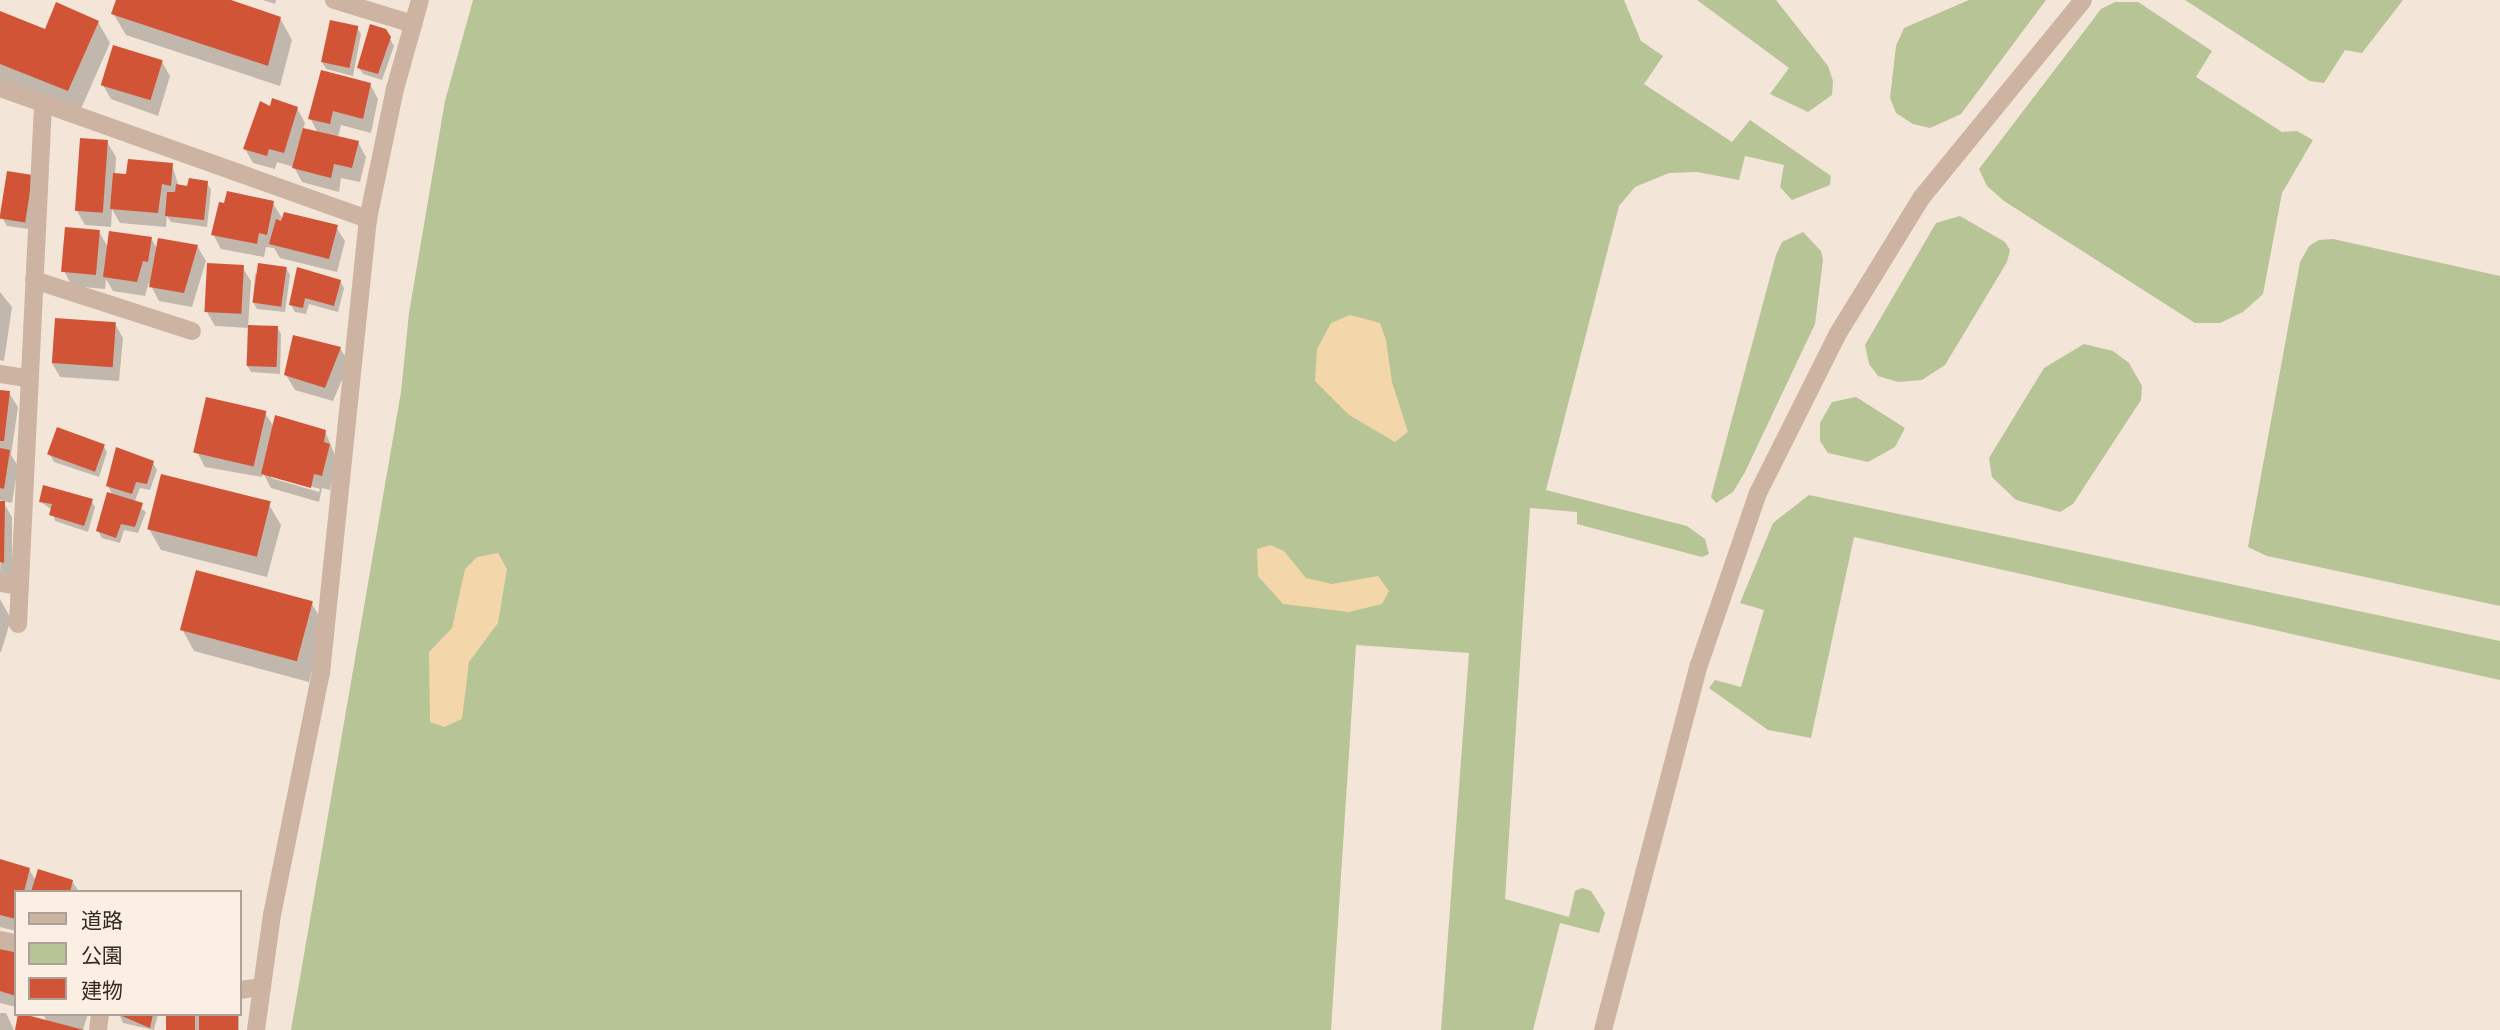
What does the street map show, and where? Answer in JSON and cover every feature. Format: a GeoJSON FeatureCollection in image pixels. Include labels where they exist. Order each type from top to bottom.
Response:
{"type":"FeatureCollection","features":[{"type":"Feature","properties":{"kind":"street"},"geometry":{"type":"LineString","coordinates":[[334,0],[413,24]]}},
{"type":"Feature","properties":{"kind":"street"},"geometry":{"type":"LineString","coordinates":[[256,1030],[321,673],[368,219],[420,0]]}},
{"type":"Feature","properties":{"kind":"street"},"geometry":{"type":"LineString","coordinates":[[1603,1030],[1699,665],[1758,493],[1837,335],[1922,197],[2083,0]]}},
{"type":"Feature","properties":{"kind":"street"},"geometry":{"type":"LineString","coordinates":[[0,88],[368,219]]}},
{"type":"Feature","properties":{"kind":"street"},"geometry":{"type":"LineString","coordinates":[[18,624],[43,105]]}},
{"type":"Feature","properties":{"kind":"street"},"geometry":{"type":"LineString","coordinates":[[34,281],[192,331]]}},
{"type":"Feature","properties":{"kind":"street"},"geometry":{"type":"LineString","coordinates":[[0,374],[30,379]]}},
{"type":"Feature","properties":{"kind":"street"},"geometry":{"type":"LineString","coordinates":[[0,583],[20,586]]}},
{"type":"Feature","properties":{"kind":"street"},"geometry":{"type":"LineString","coordinates":[[242,990],[262,987]]}},
{"type":"Feature","properties":{"kind":"green space"},"geometry":{"type":"Polygon","coordinates":[[[473,0],[1624,0],[1641,41],[1663,56],[1644,84],[1732,142],[1750,120],[1831,176],[1830,185],[1792,200],[1780,187],[1784,165],[1745,156],[1739,180],[1697,172],[1669,173],[1635,187],[1619,206],[1546,490],[1687,526],[1705,539],[1709,554],[1702,557],[1577,524],[1577,512],[1530,508],[1505,899],[1569,917],[1575,891],[1582,888],[1591,891],[1605,913],[1599,933],[1560,923],[1533,1030],[1441,1030],[1469,653],[1356,645],[1331,1030],[291,1030],[401,392],[409,313],[445,101],[473,0]]]}},
{"type":"Feature","properties":{"kind":"green space"},"geometry":{"type":"Polygon","coordinates":[[[1697,0],[1776,0],[1828,66],[1833,81],[1832,95],[1808,112],[1770,94],[1789,68],[1697,0]]]}},
{"type":"Feature","properties":{"kind":"green space"},"geometry":{"type":"Polygon","coordinates":[[[1969,0],[2046,0],[1961,114],[1930,128],[1913,124],[1896,113],[1890,98],[1896,46],[1904,28],[1969,0]]]}},
{"type":"Feature","properties":{"kind":"green space"},"geometry":{"type":"Polygon","coordinates":[[[2185,0],[2403,0],[2362,53],[2345,50],[2324,83],[2310,81],[2185,0]]]}},
{"type":"Feature","properties":{"kind":"green space"},"geometry":{"type":"Polygon","coordinates":[[[2115,2],[2138,2],[2212,51],[2196,77],[2282,132],[2297,131],[2313,140],[2282,193],[2263,294],[2243,312],[2220,323],[2195,323],[2004,201],[1987,186],[1979,169],[2101,9],[2115,2]]]}},
{"type":"Feature","properties":{"kind":"green space"},"geometry":{"type":"Polygon","coordinates":[[[1960,216],[2005,242],[2010,250],[2007,262],[1945,365],[1922,380],[1898,382],[1878,376],[1869,364],[1865,345],[1936,223],[1960,216]]]}},
{"type":"Feature","properties":{"kind":"green space"},"geometry":{"type":"Polygon","coordinates":[[[1803,232],[1821,251],[1823,260],[1815,324],[1745,472],[1733,492],[1716,503],[1711,497],[1776,255],[1782,242],[1803,232]]]}},
{"type":"Feature","properties":{"kind":"green space"},"geometry":{"type":"Polygon","coordinates":[[[2333,239],[2500,276],[2500,606],[2267,556],[2248,547],[2300,262],[2309,246],[2319,240],[2333,239]]]}},
{"type":"Feature","properties":{"kind":"green space"},"geometry":{"type":"Polygon","coordinates":[[[2084,344],[2113,351],[2129,363],[2142,386],[2141,400],[2073,504],[2060,512],[2016,500],[1992,477],[1989,458],[2044,368],[2084,344]]]}},
{"type":"Feature","properties":{"kind":"green space"},"geometry":{"type":"Polygon","coordinates":[[[1856,397],[1905,428],[1895,447],[1868,462],[1828,453],[1820,441],[1820,423],[1832,402],[1856,397]]]}},
{"type":"Feature","properties":{"kind":"green space"},"geometry":{"type":"Polygon","coordinates":[[[1809,495],[2500,641],[2500,680],[1854,537],[1811,738],[1768,730],[1709,688],[1715,680],[1741,687],[1764,610],[1740,603],[1773,523],[1809,495]]]}},
{"type":"Feature","properties":{"kind":"sand"},"geometry":{"type":"Polygon","coordinates":[[[1350,315],[1380,323],[1386,340],[1392,382],[1408,432],[1395,442],[1349,415],[1315,381],[1317,349],[1331,323],[1350,315]]]}},
{"type":"Feature","properties":{"kind":"sand"},"geometry":{"type":"Polygon","coordinates":[[[1270,545],[1284,551],[1306,578],[1332,584],[1378,576],[1389,591],[1382,604],[1349,612],[1283,604],[1258,576],[1257,549],[1270,545]]]}},
{"type":"Feature","properties":{"kind":"sand"},"geometry":{"type":"Polygon","coordinates":[[[498,553],[507,569],[498,623],[469,662],[462,719],[444,727],[430,722],[429,652],[452,628],[465,569],[477,557],[498,553]]]}},
{"type":"Feature","properties":{"kind":"building"},"geometry":{"type":"Polygon","coordinates":[[[116,0],[231,0],[281,17],[268,66],[111,14],[116,0]]]}},
{"type":"Feature","properties":{"kind":"building"},"geometry":{"type":"Polygon","coordinates":[[[56,2],[99,21],[68,91],[0,64],[0,11],[45,29],[56,2]]]}},
{"type":"Feature","properties":{"kind":"building"},"geometry":{"type":"Polygon","coordinates":[[[330,20],[358,26],[349,68],[321,62],[330,20]]]}},
{"type":"Feature","properties":{"kind":"building"},"geometry":{"type":"Polygon","coordinates":[[[370,24],[386,29],[391,37],[378,74],[357,68],[370,24]]]}},
{"type":"Feature","properties":{"kind":"building"},"geometry":{"type":"Polygon","coordinates":[[[113,45],[163,60],[150,100],[101,85],[113,45]]]}},
{"type":"Feature","properties":{"kind":"building"},"geometry":{"type":"Polygon","coordinates":[[[321,70],[371,83],[363,119],[333,111],[330,124],[308,119],[321,70]]]}},
{"type":"Feature","properties":{"kind":"building"},"geometry":{"type":"Polygon","coordinates":[[[272,98],[298,107],[284,153],[269,149],[267,156],[243,149],[260,101],[270,106],[272,98]]]}},
{"type":"Feature","properties":{"kind":"building"},"geometry":{"type":"Polygon","coordinates":[[[303,128],[359,141],[352,168],[334,164],[331,178],[292,168],[303,128]]]}},
{"type":"Feature","properties":{"kind":"building"},"geometry":{"type":"Polygon","coordinates":[[[80,138],[108,140],[103,213],[75,211],[80,138]]]}},
{"type":"Feature","properties":{"kind":"building"},"geometry":{"type":"Polygon","coordinates":[[[128,159],[173,163],[171,186],[162,184],[158,213],[110,209],[113,173],[126,174],[128,159]]]}},
{"type":"Feature","properties":{"kind":"building"},"geometry":{"type":"Polygon","coordinates":[[[7,171],[33,175],[25,222],[0,218],[7,171]]]}},
{"type":"Feature","properties":{"kind":"building"},"geometry":{"type":"Polygon","coordinates":[[[189,178],[208,181],[204,220],[165,216],[167,192],[175,192],[176,184],[187,186],[189,178]]]}},
{"type":"Feature","properties":{"kind":"building"},"geometry":{"type":"Polygon","coordinates":[[[227,191],[274,201],[267,235],[259,233],[257,244],[211,235],[219,202],[224,203],[227,191]]]}},
{"type":"Feature","properties":{"kind":"building"},"geometry":{"type":"Polygon","coordinates":[[[284,212],[338,225],[329,259],[269,244],[276,219],[281,221],[284,212]]]}},
{"type":"Feature","properties":{"kind":"building"},"geometry":{"type":"Polygon","coordinates":[[[65,227],[100,230],[96,275],[61,272],[65,227]]]}},
{"type":"Feature","properties":{"kind":"building"},"geometry":{"type":"Polygon","coordinates":[[[109,231],[152,237],[148,262],[143,261],[137,282],[103,277],[109,231]]]}},
{"type":"Feature","properties":{"kind":"building"},"geometry":{"type":"Polygon","coordinates":[[[158,238],[198,245],[184,293],[149,287],[158,238]]]}},
{"type":"Feature","properties":{"kind":"building"},"geometry":{"type":"Polygon","coordinates":[[[207,263],[244,265],[241,314],[204,312],[207,263]]]}},
{"type":"Feature","properties":{"kind":"building"},"geometry":{"type":"Polygon","coordinates":[[[258,263],[287,267],[281,307],[252,303],[258,263]]]}},
{"type":"Feature","properties":{"kind":"building"},"geometry":{"type":"Polygon","coordinates":[[[297,267],[341,280],[334,306],[305,298],[303,308],[289,305],[297,267]]]}},
{"type":"Feature","properties":{"kind":"building"},"geometry":{"type":"Polygon","coordinates":[[[55,318],[116,322],[113,367],[52,363],[55,318]]]}},
{"type":"Feature","properties":{"kind":"building"},"geometry":{"type":"Polygon","coordinates":[[[248,325],[278,326],[277,367],[247,366],[248,325]]]}},
{"type":"Feature","properties":{"kind":"building"},"geometry":{"type":"Polygon","coordinates":[[[293,335],[341,347],[325,388],[284,375],[293,335]]]}},
{"type":"Feature","properties":{"kind":"building"},"geometry":{"type":"Polygon","coordinates":[[[0,390],[10,391],[4,441],[0,441],[0,390]]]}},
{"type":"Feature","properties":{"kind":"building"},"geometry":{"type":"Polygon","coordinates":[[[206,397],[266,411],[254,466],[193,453],[206,397]]]}},
{"type":"Feature","properties":{"kind":"building"},"geometry":{"type":"Polygon","coordinates":[[[275,415],[326,430],[324,442],[330,444],[322,476],[314,474],[311,488],[261,474],[275,415]]]}},
{"type":"Feature","properties":{"kind":"building"},"geometry":{"type":"Polygon","coordinates":[[[57,427],[105,444],[95,472],[47,454],[57,427]]]}},
{"type":"Feature","properties":{"kind":"building"},"geometry":{"type":"Polygon","coordinates":[[[116,447],[154,461],[147,484],[136,482],[132,494],[106,486],[116,447]]]}},
{"type":"Feature","properties":{"kind":"building"},"geometry":{"type":"Polygon","coordinates":[[[0,448],[10,450],[4,489],[0,488],[0,448]]]}},
{"type":"Feature","properties":{"kind":"building"},"geometry":{"type":"Polygon","coordinates":[[[161,474],[271,501],[257,557],[147,529],[161,474]]]}},
{"type":"Feature","properties":{"kind":"building"},"geometry":{"type":"Polygon","coordinates":[[[43,485],[93,499],[84,526],[49,515],[52,504],[39,502],[43,485]]]}},
{"type":"Feature","properties":{"kind":"building"},"geometry":{"type":"Polygon","coordinates":[[[107,492],[143,503],[135,527],[121,524],[116,538],[96,531],[107,492]]]}},
{"type":"Feature","properties":{"kind":"building"},"geometry":{"type":"Polygon","coordinates":[[[0,501],[5,501],[4,563],[0,562],[0,501]]]}},
{"type":"Feature","properties":{"kind":"building"},"geometry":{"type":"Polygon","coordinates":[[[196,570],[313,601],[297,661],[180,630],[196,570]]]}},
{"type":"Feature","properties":{"kind":"building"},"geometry":{"type":"Polygon","coordinates":[[[0,859],[30,868],[24,890],[14,890],[14,918],[0,915],[0,859]]]}},
{"type":"Feature","properties":{"kind":"building"},"geometry":{"type":"Polygon","coordinates":[[[38,869],[73,880],[70,890],[32,890],[38,869]]]}},
{"type":"Feature","properties":{"kind":"building"},"geometry":{"type":"Polygon","coordinates":[[[0,948],[14,952],[14,995],[0,991],[0,948]]]}},
{"type":"Feature","properties":{"kind":"building"},"geometry":{"type":"Polygon","coordinates":[[[18,1016],[31,1016],[84,1030],[15,1030],[18,1016]]]}},
{"type":"Feature","properties":{"kind":"building"},"geometry":{"type":"Polygon","coordinates":[[[122,1016],[153,1016],[150,1028],[122,1016]]]}},
{"type":"Feature","properties":{"kind":"building"},"geometry":{"type":"Polygon","coordinates":[[[166,1016],[195,1016],[195,1030],[166,1030],[166,1016]]]}},
{"type":"Feature","properties":{"kind":"building"},"geometry":{"type":"Polygon","coordinates":[[[199,1016],[238,1016],[238,1030],[199,1030],[199,1016]]]}}]}
